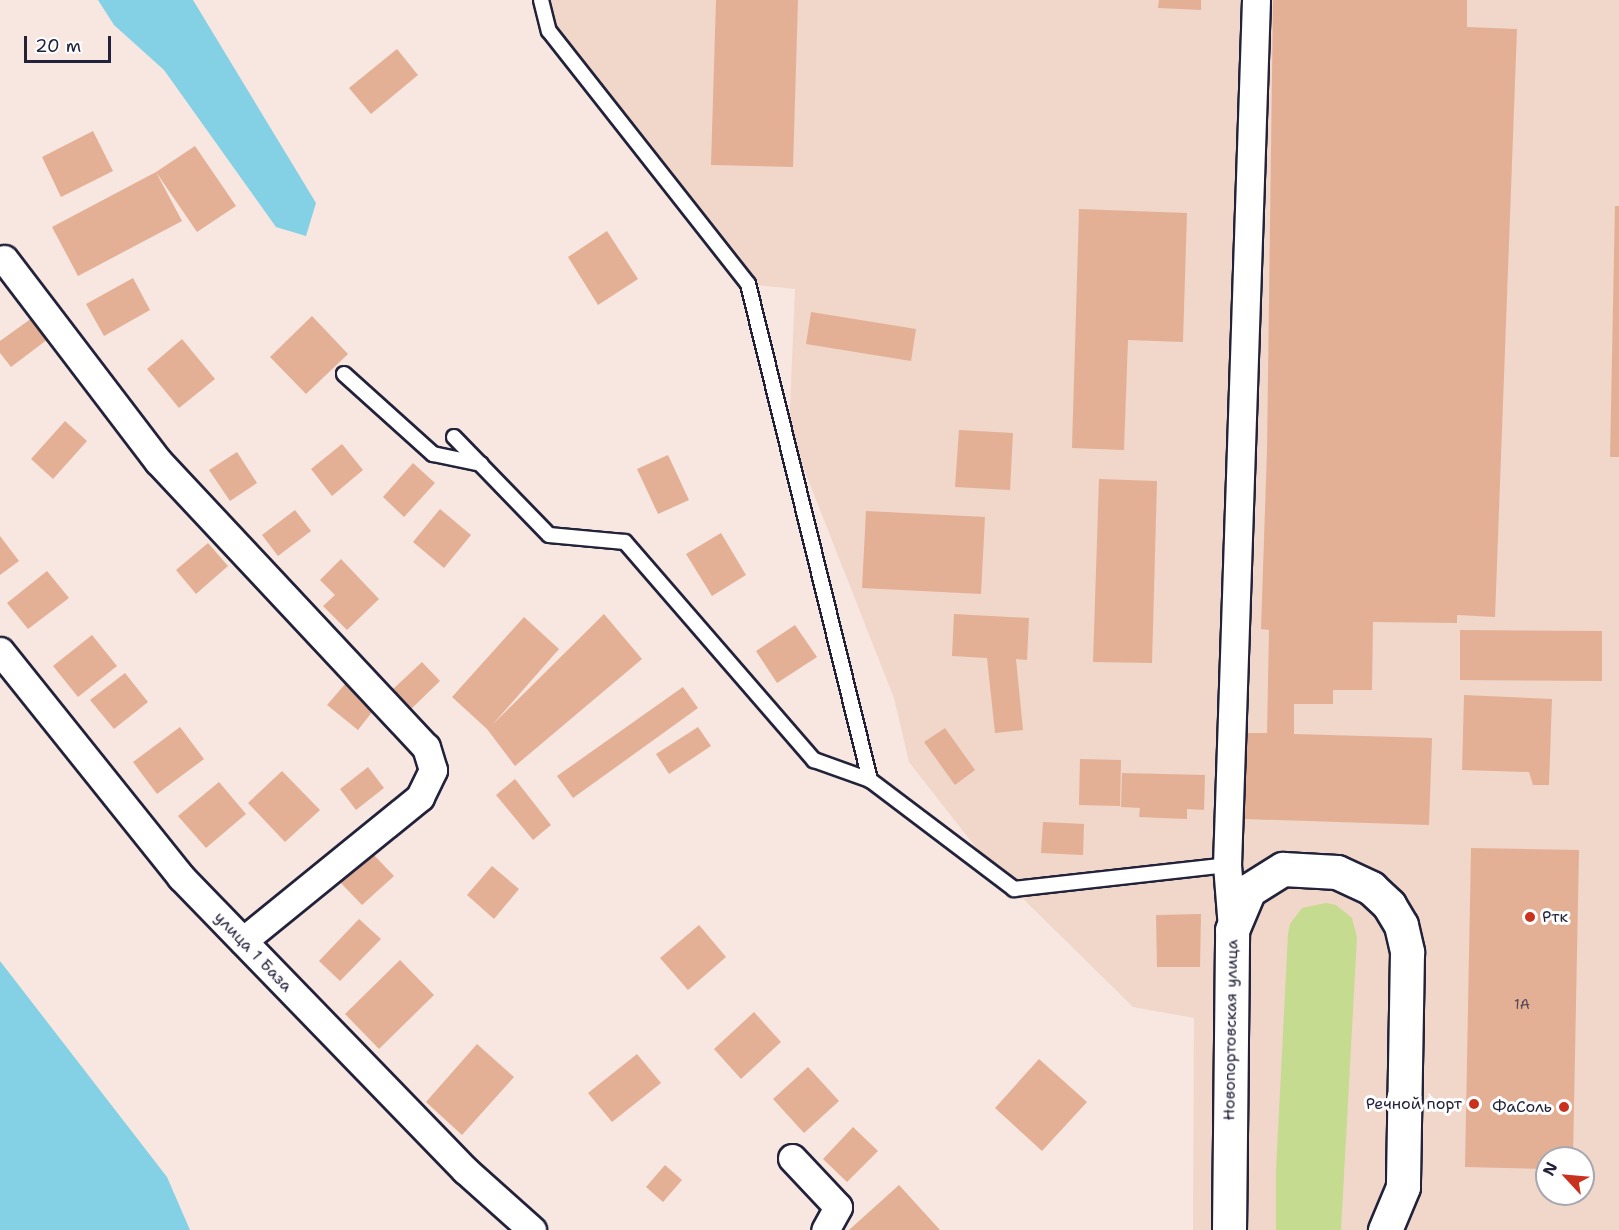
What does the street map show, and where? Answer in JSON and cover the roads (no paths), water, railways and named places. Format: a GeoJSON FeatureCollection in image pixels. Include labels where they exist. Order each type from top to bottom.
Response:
{"type":"FeatureCollection","features":[{"type":"Feature","properties":{"kind":"street"},"geometry":{"type":"LineString","coordinates":[[1232,930],[1227,865],[1256,0]]}},
{"type":"Feature","properties":{"kind":"street"},"geometry":{"type":"LineString","coordinates":[[4,259],[158,461],[426,747],[433,770],[420,797],[243,941]]}},
{"type":"Feature","properties":{"kind":"street","name":"улица 1 База"},"geometry":{"type":"LineString","coordinates":[[0,651],[181,877],[465,1170],[532,1230]]}},
{"type":"Feature","properties":{"kind":"street","name":"Новопортовская улица"},"geometry":{"type":"LineString","coordinates":[[1229,1230],[1232,930],[1249,890],[1283,869],[1337,872],[1371,888],[1389,905],[1401,925],[1407,952],[1403,1187],[1385,1230]]}},
{"type":"Feature","properties":{"kind":"street"},"geometry":{"type":"LineString","coordinates":[[792,1158],[838,1207],[825,1230]]}},
{"type":"Feature","properties":{"kind":"lane"},"geometry":{"type":"LineString","coordinates":[[541,0],[549,32],[748,284],[870,780]]}},
{"type":"Feature","properties":{"kind":"lane"},"geometry":{"type":"LineString","coordinates":[[344,374],[433,454],[481,464]]}},
{"type":"Feature","properties":{"kind":"lane"},"geometry":{"type":"LineString","coordinates":[[454,437],[549,535],[625,542],[814,760],[870,780],[1014,889],[1227,865]]}},
{"type":"Feature","properties":{"kind":"water"},"geometry":{"type":"Polygon","coordinates":[[[98,0],[193,0],[316,203],[306,236],[276,227],[164,70],[114,25],[98,0]]]}},
{"type":"Feature","properties":{"kind":"water"},"geometry":{"type":"Polygon","coordinates":[[[0,961],[167,1177],[190,1230],[0,1230],[0,961]]]}},
{"type":"Feature","properties":{"kind":"place","name":"Ртк"},"geometry":{"type":"Point","coordinates":[1530,917]}},
{"type":"Feature","properties":{"kind":"place","name":"Речной порт"},"geometry":{"type":"Point","coordinates":[1474,1104]}},
{"type":"Feature","properties":{"kind":"place","name":"ФаСоль"},"geometry":{"type":"Point","coordinates":[1564,1107]}}]}
